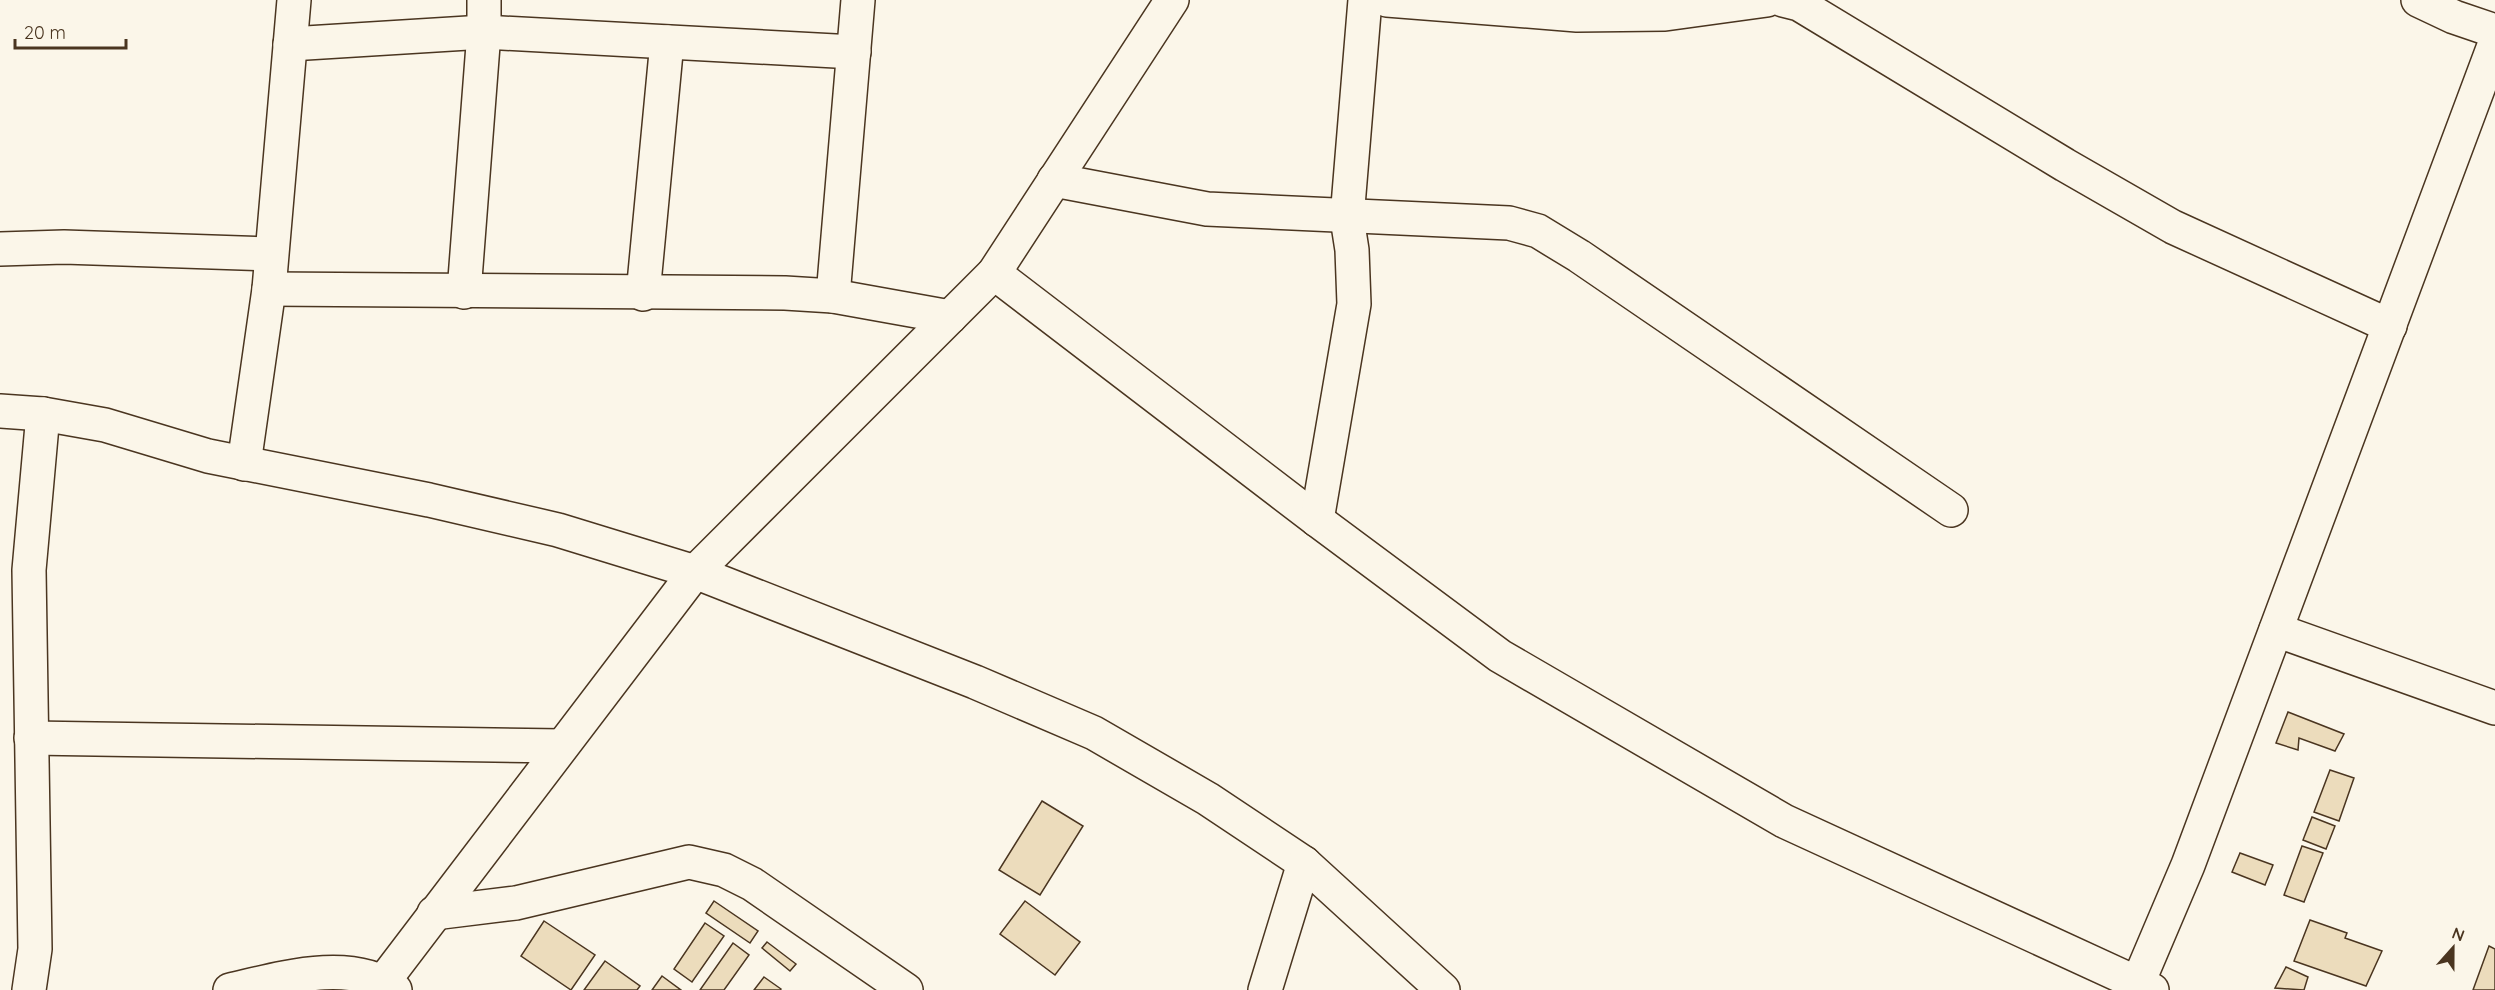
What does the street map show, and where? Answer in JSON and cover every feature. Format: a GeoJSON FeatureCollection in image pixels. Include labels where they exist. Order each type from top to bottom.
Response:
{"type":"FeatureCollection","features":[{"type":"Feature","properties":{"kind":"street"},"geometry":{"type":"LineString","coordinates":[[244,464],[269,289],[294,0]]}},
{"type":"Feature","properties":{"kind":"street"},"geometry":{"type":"LineString","coordinates":[[464,292],[484,32],[484,0]]}},
{"type":"Feature","properties":{"kind":"street"},"geometry":{"type":"LineString","coordinates":[[833,296],[858,0]]}},
{"type":"Feature","properties":{"kind":"street"},"geometry":{"type":"LineString","coordinates":[[230,990],[328,972],[385,987],[434,914],[696,572],[994,273],[1172,0]]}},
{"type":"Feature","properties":{"kind":"street"},"geometry":{"type":"LineString","coordinates":[[1317,520],[1354,304],[1352,250],[1347,218],[1365,0]]}},
{"type":"Feature","properties":{"kind":"street"},"geometry":{"type":"LineString","coordinates":[[1387,0],[1576,15],[1665,14],[1767,0]]}},
{"type":"Feature","properties":{"kind":"street"},"geometry":{"type":"LineString","coordinates":[[1782,0],[1799,4],[2065,165],[2173,227],[2390,326]]}},
{"type":"Feature","properties":{"kind":"street"},"geometry":{"type":"LineString","coordinates":[[2418,0],[2454,17],[2495,31]]}},
{"type":"Feature","properties":{"kind":"street"},"geometry":{"type":"LineString","coordinates":[[290,44],[484,32],[854,52]]}},
{"type":"Feature","properties":{"kind":"street"},"geometry":{"type":"LineString","coordinates":[[643,294],[667,42]]}},
{"type":"Feature","properties":{"kind":"street"},"geometry":{"type":"LineString","coordinates":[[994,273],[1317,520],[1500,656],[1784,821],[2144,988],[2495,43]]}},
{"type":"Feature","properties":{"kind":"street"},"geometry":{"type":"LineString","coordinates":[[1054,180],[1207,209],[1347,218],[1435,218],[1498,223],[1538,231],[1579,256],[1951,510]]}},
{"type":"Feature","properties":{"kind":"street"},"geometry":{"type":"LineString","coordinates":[[0,249],[64,247],[271,254]]}},
{"type":"Feature","properties":{"kind":"street"},"geometry":{"type":"LineString","coordinates":[[269,289],[833,296],[950,317]]}},
{"type":"Feature","properties":{"kind":"street"},"geometry":{"type":"LineString","coordinates":[[0,411],[44,414],[105,425],[208,456],[429,500],[558,530],[696,572],[975,682],[1094,734],[1208,799],[1304,862],[1443,990]]}},
{"type":"Feature","properties":{"kind":"street"},"geometry":{"type":"LineString","coordinates":[[29,990],[35,949],[29,570],[44,414]]}},
{"type":"Feature","properties":{"kind":"street"},"geometry":{"type":"LineString","coordinates":[[2276,630],[2495,708]]}},
{"type":"Feature","properties":{"kind":"street"},"geometry":{"type":"LineString","coordinates":[[31,738],[561,746]]}},
{"type":"Feature","properties":{"kind":"street"},"geometry":{"type":"LineString","coordinates":[[434,914],[516,903],[689,862],[724,870],[752,884],[906,990]]}},
{"type":"Feature","properties":{"kind":"street"},"geometry":{"type":"LineString","coordinates":[[1265,990],[1304,862]]}},
{"type":"Feature","properties":{"kind":"building"},"geometry":{"type":"Polygon","coordinates":[[[2288,712],[2344,734],[2335,751],[2299,738],[2298,750],[2276,743],[2288,712]]]}},
{"type":"Feature","properties":{"kind":"building"},"geometry":{"type":"Polygon","coordinates":[[[2330,770],[2354,778],[2339,821],[2314,812],[2330,770]]]}},
{"type":"Feature","properties":{"kind":"building"},"geometry":{"type":"Polygon","coordinates":[[[1042,801],[1083,826],[1040,895],[999,870],[1042,801]]]}},
{"type":"Feature","properties":{"kind":"building"},"geometry":{"type":"Polygon","coordinates":[[[2312,817],[2335,826],[2326,849],[2303,840],[2312,817]]]}},
{"type":"Feature","properties":{"kind":"building"},"geometry":{"type":"Polygon","coordinates":[[[2302,846],[2323,853],[2304,902],[2284,895],[2302,846]]]}},
{"type":"Feature","properties":{"kind":"building"},"geometry":{"type":"Polygon","coordinates":[[[2240,853],[2273,865],[2265,885],[2232,872],[2240,853]]]}},
{"type":"Feature","properties":{"kind":"building"},"geometry":{"type":"Polygon","coordinates":[[[714,901],[758,931],[750,943],[706,913],[714,901]]]}},
{"type":"Feature","properties":{"kind":"building"},"geometry":{"type":"Polygon","coordinates":[[[1025,901],[1080,942],[1055,975],[1000,934],[1025,901]]]}},
{"type":"Feature","properties":{"kind":"building"},"geometry":{"type":"Polygon","coordinates":[[[2310,920],[2347,933],[2345,938],[2382,951],[2366,986],[2294,961],[2310,920]]]}},
{"type":"Feature","properties":{"kind":"building"},"geometry":{"type":"Polygon","coordinates":[[[544,921],[595,955],[571,990],[521,956],[544,921]]]}},
{"type":"Feature","properties":{"kind":"building"},"geometry":{"type":"Polygon","coordinates":[[[705,923],[724,936],[692,982],[674,969],[705,923]]]}},
{"type":"Feature","properties":{"kind":"building"},"geometry":{"type":"Polygon","coordinates":[[[767,942],[796,964],[790,971],[762,948],[767,942]]]}},
{"type":"Feature","properties":{"kind":"building"},"geometry":{"type":"Polygon","coordinates":[[[733,943],[749,955],[724,990],[700,990],[733,943]]]}},
{"type":"Feature","properties":{"kind":"building"},"geometry":{"type":"Polygon","coordinates":[[[2489,946],[2495,949],[2495,990],[2473,990],[2489,946]]]}},
{"type":"Feature","properties":{"kind":"building"},"geometry":{"type":"Polygon","coordinates":[[[605,961],[640,986],[637,990],[584,990],[605,961]]]}},
{"type":"Feature","properties":{"kind":"building"},"geometry":{"type":"Polygon","coordinates":[[[2286,967],[2308,977],[2304,990],[2275,988],[2286,967]]]}},
{"type":"Feature","properties":{"kind":"building"},"geometry":{"type":"Polygon","coordinates":[[[662,976],[681,990],[652,990],[662,976]]]}},
{"type":"Feature","properties":{"kind":"building"},"geometry":{"type":"Polygon","coordinates":[[[764,977],[781,989],[754,990],[764,977]]]}}]}
